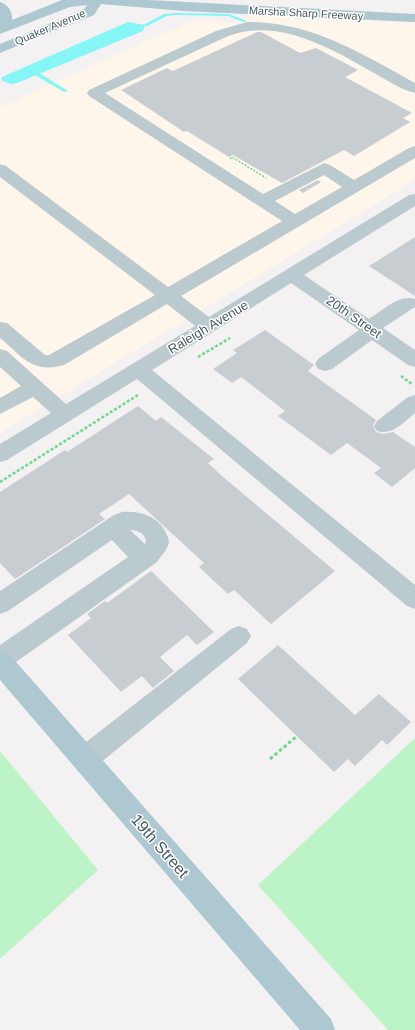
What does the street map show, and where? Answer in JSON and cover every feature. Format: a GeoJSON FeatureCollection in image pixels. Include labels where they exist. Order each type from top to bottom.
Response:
{"type":"FeatureCollection","features":[{"type":"Feature","properties":{"kind":"main road","name":"Quaker Avenue"},"geometry":{"type":"LineString","coordinates":[[2,29],[67,3],[92,0]]}},
{"type":"Feature","properties":{"kind":"main road","name":"Quaker Avenue"},"geometry":{"type":"LineString","coordinates":[[0,49],[89,12],[96,0]]}},
{"type":"Feature","properties":{"kind":"main road","name":"Marsha Sharp Freeway"},"geometry":{"type":"LineString","coordinates":[[102,0],[184,7],[415,18]]}},
{"type":"Feature","properties":{"kind":"main road"},"geometry":{"type":"LineString","coordinates":[[230,0],[251,10]]}},
{"type":"Feature","properties":{"kind":"main road"},"geometry":{"type":"LineString","coordinates":[[0,6],[5,10],[7,17],[2,29]]}},
{"type":"Feature","properties":{"kind":"main road","name":"19th Street"},"geometry":{"type":"LineString","coordinates":[[0,662],[320,1030]]}},
{"type":"Feature","properties":{"kind":"street"},"geometry":{"type":"LineString","coordinates":[[294,221],[94,93],[203,50],[235,28],[246,26],[282,28],[304,33],[328,43],[415,90]]}},
{"type":"Feature","properties":{"kind":"street"},"geometry":{"type":"LineString","coordinates":[[401,82],[415,74]]}},
{"type":"Feature","properties":{"kind":"street"},"geometry":{"type":"LineString","coordinates":[[0,328],[33,357],[40,361],[48,362],[57,360],[415,151]]}},
{"type":"Feature","properties":{"kind":"street"},"geometry":{"type":"LineString","coordinates":[[0,169],[208,326]]}},
{"type":"Feature","properties":{"kind":"street"},"geometry":{"type":"LineString","coordinates":[[267,204],[330,172],[354,186]]}},
{"type":"Feature","properties":{"kind":"street","name":"Raleigh Avenue"},"geometry":{"type":"LineString","coordinates":[[0,454],[415,199]]}},
{"type":"Feature","properties":{"kind":"street","name":"20th Street"},"geometry":{"type":"LineString","coordinates":[[292,275],[415,360]]}},
{"type":"Feature","properties":{"kind":"street"},"geometry":{"type":"LineString","coordinates":[[325,364],[408,303]]}},
{"type":"Feature","properties":{"kind":"street"},"geometry":{"type":"LineString","coordinates":[[0,356],[65,414]]}},
{"type":"Feature","properties":{"kind":"street"},"geometry":{"type":"LineString","coordinates":[[138,369],[415,599]]}},
{"type":"Feature","properties":{"kind":"street"},"geometry":{"type":"LineString","coordinates":[[0,407],[35,387]]}},
{"type":"Feature","properties":{"kind":"street"},"geometry":{"type":"LineString","coordinates":[[384,426],[415,402]]}},
{"type":"Feature","properties":{"kind":"street"},"geometry":{"type":"LineString","coordinates":[[0,604],[122,521],[129,520],[146,524],[154,531],[158,540],[157,546],[144,558],[0,659]]}},
{"type":"Feature","properties":{"kind":"street"},"geometry":{"type":"LineString","coordinates":[[85,759],[238,636]]}},
{"type":"Feature","properties":{"kind":"path"},"geometry":{"type":"LineString","coordinates":[[226,161],[232,157],[272,182]]}},
{"type":"Feature","properties":{"kind":"path"},"geometry":{"type":"LineString","coordinates":[[194,360],[233,336]]}},
{"type":"Feature","properties":{"kind":"path"},"geometry":{"type":"LineString","coordinates":[[397,373],[415,386]]}},
{"type":"Feature","properties":{"kind":"path"},"geometry":{"type":"LineString","coordinates":[[0,482],[155,384]]}},
{"type":"Feature","properties":{"kind":"path"},"geometry":{"type":"LineString","coordinates":[[270,759],[297,736]]}},
{"type":"Feature","properties":{"kind":"shaded area"},"geometry":{"type":"Polygon","coordinates":[[[251,15],[415,23],[415,180],[0,433],[0,107],[191,21],[207,20],[232,23],[251,15]]]}},
{"type":"Feature","properties":{"kind":"green space"},"geometry":{"type":"Polygon","coordinates":[[[415,738],[415,1030],[388,1030],[258,885],[415,738]]]}},
{"type":"Feature","properties":{"kind":"green space"},"geometry":{"type":"Polygon","coordinates":[[[0,751],[98,870],[0,959],[0,751]]]}},
{"type":"Feature","properties":{"kind":"water"},"geometry":{"type":"Polygon","coordinates":[[[128,22],[145,25],[143,31],[17,83],[11,84],[1,80],[2,77],[128,22]]]}},
{"type":"Feature","properties":{"kind":"building"},"geometry":{"type":"Polygon","coordinates":[[[257,32],[261,32],[300,53],[316,48],[358,70],[345,77],[412,113],[403,118],[410,122],[354,156],[344,150],[282,183],[233,155],[229,157],[187,131],[184,132],[121,90],[167,68],[173,71],[257,32]]]}},
{"type":"Feature","properties":{"kind":"building"},"geometry":{"type":"Polygon","coordinates":[[[318,180],[321,182],[303,193],[299,190],[318,180]]]}},
{"type":"Feature","properties":{"kind":"building"},"geometry":{"type":"Polygon","coordinates":[[[415,237],[415,296],[369,266],[415,237]]]}},
{"type":"Feature","properties":{"kind":"building"},"geometry":{"type":"Polygon","coordinates":[[[265,330],[314,365],[308,371],[376,420],[373,425],[376,432],[383,434],[393,432],[415,447],[415,468],[392,487],[374,473],[381,468],[347,443],[331,455],[278,416],[285,411],[241,377],[232,383],[213,369],[237,353],[233,350],[265,330]]]}},
{"type":"Feature","properties":{"kind":"building"},"geometry":{"type":"Polygon","coordinates":[[[138,406],[156,421],[161,417],[214,459],[208,463],[335,571],[271,624],[234,590],[228,594],[199,567],[204,563],[129,494],[99,514],[105,519],[15,579],[0,563],[0,492],[65,450],[67,452],[138,406]]]}},
{"type":"Feature","properties":{"kind":"building"},"geometry":{"type":"Polygon","coordinates":[[[151,571],[214,632],[197,645],[187,635],[160,657],[174,671],[153,688],[142,676],[121,692],[68,635],[91,618],[87,614],[105,601],[107,603],[151,571]]]}},
{"type":"Feature","properties":{"kind":"building"},"geometry":{"type":"Polygon","coordinates":[[[278,645],[355,715],[379,694],[411,722],[387,745],[382,740],[355,766],[348,759],[334,772],[238,679],[278,645]]]}},
{"type":"Feature","properties":{"kind":"waterway"},"geometry":{"type":"LineString","coordinates":[[145,25],[166,15],[175,14],[229,15],[245,21]]}},
{"type":"Feature","properties":{"kind":"waterway"},"geometry":{"type":"LineString","coordinates":[[37,74],[66,91]]}}]}
